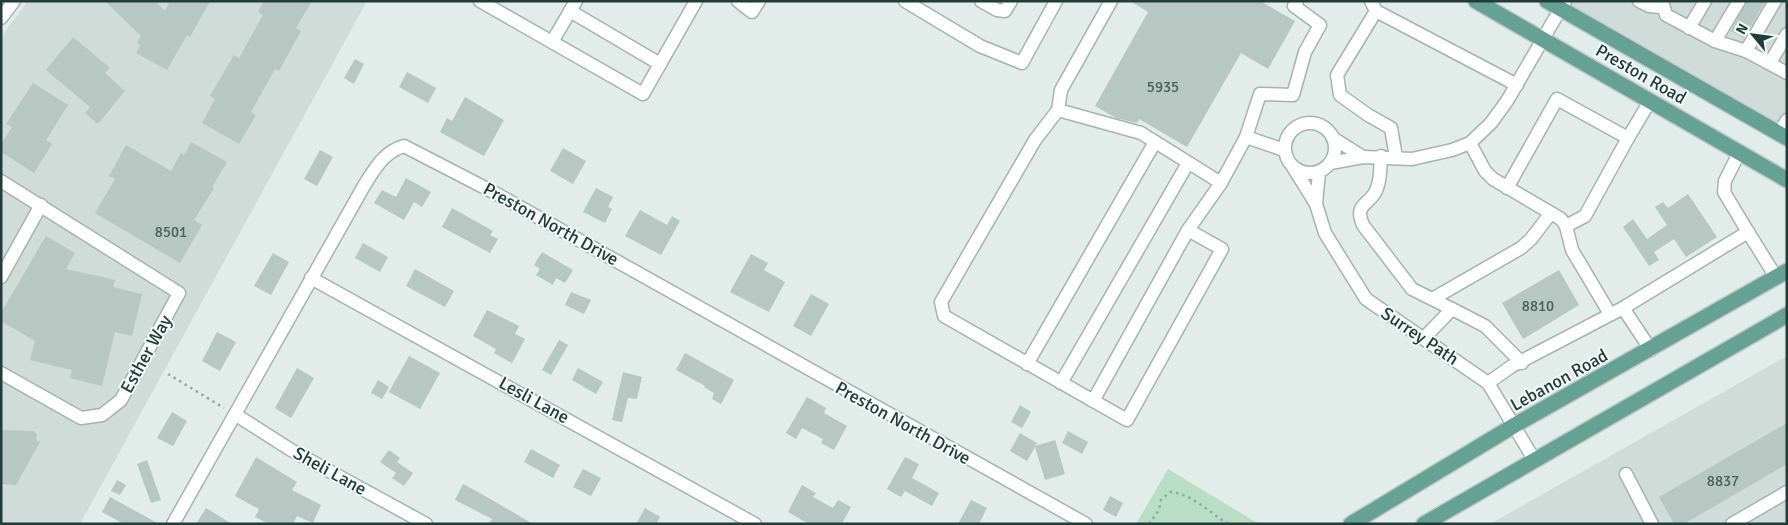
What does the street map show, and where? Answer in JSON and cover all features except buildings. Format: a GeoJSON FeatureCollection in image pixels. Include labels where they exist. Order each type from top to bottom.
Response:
{"type":"FeatureCollection","features":[{"type":"Feature","properties":{"kind":"main road","name":"Preston Road"},"geometry":{"type":"LineString","coordinates":[[1476,1],[1787,180]]}},
{"type":"Feature","properties":{"kind":"main road","name":"Preston Road"},"geometry":{"type":"LineString","coordinates":[[1547,1],[1563,5],[1784,130]]}},
{"type":"Feature","properties":{"kind":"main road","name":"Lebanon Road"},"geometry":{"type":"LineString","coordinates":[[1351,524],[1515,425],[1651,350],[1781,274]]}},
{"type":"Feature","properties":{"kind":"main road"},"geometry":{"type":"LineString","coordinates":[[1424,524],[1787,315]]}},
{"type":"Feature","properties":{"kind":"street"},"geometry":{"type":"LineString","coordinates":[[1,18],[14,1]]}},
{"type":"Feature","properties":{"kind":"street"},"geometry":{"type":"LineString","coordinates":[[480,1],[643,94],[696,1]]}},
{"type":"Feature","properties":{"kind":"street"},"geometry":{"type":"LineString","coordinates":[[738,1],[752,12],[758,1]]}},
{"type":"Feature","properties":{"kind":"street"},"geometry":{"type":"LineString","coordinates":[[905,1],[980,46],[1022,63],[1056,1]]}},
{"type":"Feature","properties":{"kind":"street"},"geometry":{"type":"LineString","coordinates":[[982,1],[997,10],[1005,11],[1011,1]]}},
{"type":"Feature","properties":{"kind":"street"},"geometry":{"type":"LineString","coordinates":[[1111,1],[1061,90],[1058,110],[1035,140],[941,302],[944,316],[1126,420],[1222,249],[1188,230]]}},
{"type":"Feature","properties":{"kind":"street"},"geometry":{"type":"LineString","coordinates":[[1093,401],[1188,230],[1221,183],[1246,137],[1260,94],[1293,95],[1305,52],[1320,25],[1294,6],[1297,1]]}},
{"type":"Feature","properties":{"kind":"street"},"geometry":{"type":"LineString","coordinates":[[1639,1],[1649,6],[1662,4],[1666,14],[1689,28],[1716,41],[1746,51],[1787,72]]}},
{"type":"Feature","properties":{"kind":"street"},"geometry":{"type":"LineString","coordinates":[[1689,28],[1705,1]]}},
{"type":"Feature","properties":{"kind":"street"},"geometry":{"type":"LineString","coordinates":[[1716,41],[1739,1]]}},
{"type":"Feature","properties":{"kind":"street"},"geometry":{"type":"LineString","coordinates":[[1746,51],[1775,1]]}},
{"type":"Feature","properties":{"kind":"street"},"geometry":{"type":"LineString","coordinates":[[1293,168],[1302,172],[1319,172],[1330,163],[1363,156],[1412,159],[1452,150],[1470,143],[1491,123],[1544,40],[1563,5]]}},
{"type":"Feature","properties":{"kind":"street"},"geometry":{"type":"LineString","coordinates":[[552,42],[573,6],[660,64]]}},
{"type":"Feature","properties":{"kind":"street"},"geometry":{"type":"LineString","coordinates":[[1396,158],[1391,128],[1368,116],[1340,95],[1338,82],[1337,75],[1374,6],[1516,85]]}},
{"type":"Feature","properties":{"kind":"street"},"geometry":{"type":"LineString","coordinates":[[1770,63],[1787,34]]}},
{"type":"Feature","properties":{"kind":"street"},"geometry":{"type":"LineString","coordinates":[[1507,188],[1557,99],[1628,138]]}},
{"type":"Feature","properties":{"kind":"street"},"geometry":{"type":"LineString","coordinates":[[1566,226],[1585,216],[1650,101]]}},
{"type":"Feature","properties":{"kind":"street"},"geometry":{"type":"LineString","coordinates":[[1058,110],[1140,133],[1221,183]]}},
{"type":"Feature","properties":{"kind":"street"},"geometry":{"type":"LineString","coordinates":[[1246,137],[1284,150],[1286,138],[1293,128],[1304,123],[1316,123],[1326,129],[1333,138],[1363,156]]}},
{"type":"Feature","properties":{"kind":"street"},"geometry":{"type":"LineString","coordinates":[[1330,163],[1335,150],[1333,138]]}},
{"type":"Feature","properties":{"kind":"street"},"geometry":{"type":"LineString","coordinates":[[1028,364],[1155,142]]}},
{"type":"Feature","properties":{"kind":"street"},"geometry":{"type":"LineString","coordinates":[[1470,143],[1486,171],[1507,188],[1561,219],[1566,226],[1572,250],[1610,314]]}},
{"type":"Feature","properties":{"kind":"street","name":"Preston North Drive"},"geometry":{"type":"LineString","coordinates":[[174,524],[311,278],[380,159],[395,148],[404,146],[504,198],[1086,524]]}},
{"type":"Feature","properties":{"kind":"street","name":"Surrey Path"},"geometry":{"type":"LineString","coordinates":[[1284,150],[1287,160],[1316,204],[1325,233],[1366,299],[1488,383],[1535,461]]}},
{"type":"Feature","properties":{"kind":"street"},"geometry":{"type":"LineString","coordinates":[[1739,152],[1724,181],[1724,192],[1748,232],[1781,274]]}},
{"type":"Feature","properties":{"kind":"street"},"geometry":{"type":"LineString","coordinates":[[1381,156],[1378,188],[1361,207],[1358,215],[1363,225],[1412,289],[1434,298],[1485,326],[1522,363]]}},
{"type":"Feature","properties":{"kind":"street"},"geometry":{"type":"LineString","coordinates":[[1061,383],[1188,163]]}},
{"type":"Feature","properties":{"kind":"street","name":"Surrey Path"},"geometry":{"type":"LineString","coordinates":[[1316,204],[1319,172]]}},
{"type":"Feature","properties":{"kind":"street"},"geometry":{"type":"LineString","coordinates":[[1,180],[41,206],[1,277]]}},
{"type":"Feature","properties":{"kind":"street","name":"Esther Way"},"geometry":{"type":"LineString","coordinates":[[1,373],[81,418],[102,415],[121,400],[180,293],[41,206]]}},
{"type":"Feature","properties":{"kind":"street"},"geometry":{"type":"LineString","coordinates":[[1434,298],[1521,248],[1551,213]]}},
{"type":"Feature","properties":{"kind":"street"},"geometry":{"type":"LineString","coordinates":[[1488,383],[1512,366],[1522,363],[1623,308],[1748,232]]}},
{"type":"Feature","properties":{"kind":"street","name":"Lesli Lane"},"geometry":{"type":"LineString","coordinates":[[311,278],[755,524]]}},
{"type":"Feature","properties":{"kind":"street"},"geometry":{"type":"LineString","coordinates":[[1623,308],[1651,350]]}},
{"type":"Feature","properties":{"kind":"street"},"geometry":{"type":"LineString","coordinates":[[1424,338],[1452,309]]}},
{"type":"Feature","properties":{"kind":"street","name":"Sheli Lane"},"geometry":{"type":"LineString","coordinates":[[236,415],[292,450],[426,524]]}},
{"type":"Feature","properties":{"kind":"street"},"geometry":{"type":"LineString","coordinates":[[1626,474],[1652,524]]}},
{"type":"Feature","properties":{"kind":"street"},"geometry":{"type":"LineString","coordinates":[[1732,524],[1787,492]]}},
{"type":"Feature","properties":{"kind":"path"},"geometry":{"type":"LineString","coordinates":[[168,374],[236,415]]}},
{"type":"Feature","properties":{"kind":"path"},"geometry":{"type":"LineString","coordinates":[[1149,524],[1159,510],[1161,500],[1170,492],[1179,492],[1188,496],[1228,524]]}},
{"type":"Feature","properties":{"kind":"shaded area"},"geometry":{"type":"Polygon","coordinates":[[[28,1],[367,1],[80,524],[1,524],[1,37],[28,1]]]}},
{"type":"Feature","properties":{"kind":"shaded area"},"geometry":{"type":"Polygon","coordinates":[[[1560,1],[1787,1],[1787,135],[1560,1]]]}},
{"type":"Feature","properties":{"kind":"shaded area"},"geometry":{"type":"Polygon","coordinates":[[[1787,356],[1787,524],[1490,524],[1787,356]]]}},
{"type":"Feature","properties":{"kind":"green space"},"geometry":{"type":"Polygon","coordinates":[[[1168,469],[1259,524],[1136,524],[1168,469]]]}}]}
